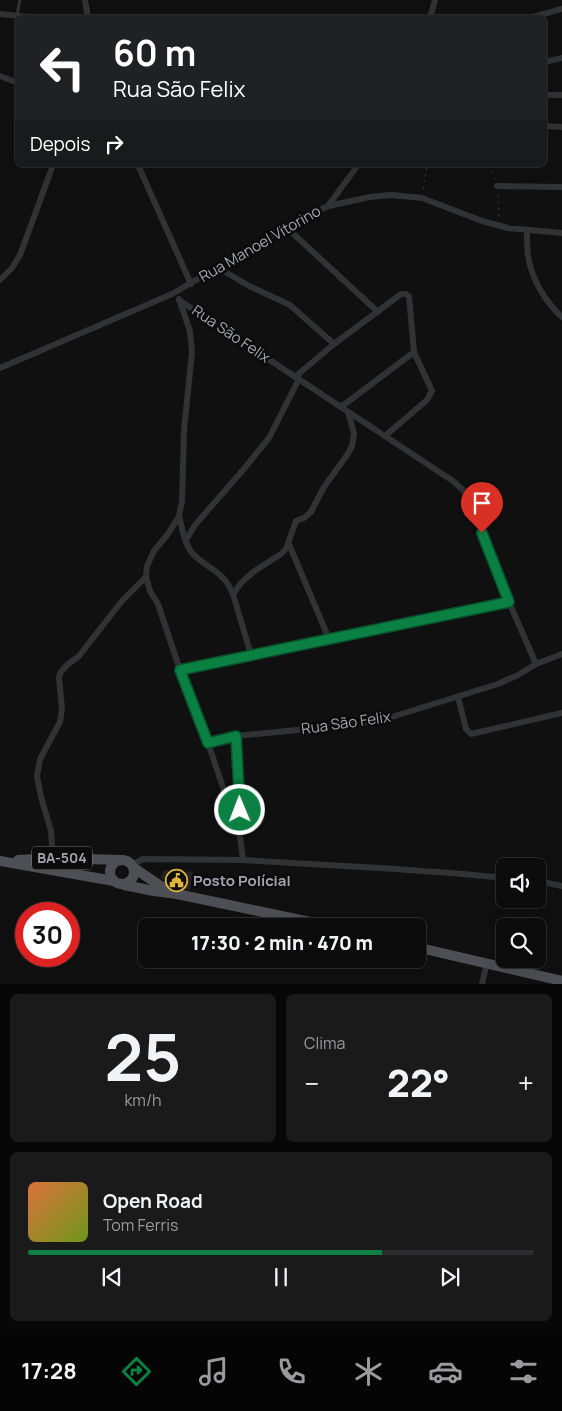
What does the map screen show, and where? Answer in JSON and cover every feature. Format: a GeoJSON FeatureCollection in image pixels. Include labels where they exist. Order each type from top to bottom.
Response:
{"type":"FeatureCollection","features":[{"type":"Feature","properties":{"kind":"main road","name":"BA-504"},"geometry":{"type":"LineString","coordinates":[[2,861],[53,858],[127,861],[159,886],[177,894]]}},
{"type":"Feature","properties":{"kind":"main road","name":"BA-504"},"geometry":{"type":"LineString","coordinates":[[119,883],[110,875],[111,867],[120,860]]}},
{"type":"Feature","properties":{"kind":"main road","name":"BA-504"},"geometry":{"type":"LineString","coordinates":[[2,861],[291,918]]}},
{"type":"Feature","properties":{"kind":"main road"},"geometry":{"type":"LineString","coordinates":[[119,883],[131,882],[134,875],[133,866]]}},
{"type":"Feature","properties":{"kind":"main road"},"geometry":{"type":"LineString","coordinates":[[426,949],[562,981]]}},
{"type":"Feature","properties":{"kind":"street"},"geometry":{"type":"LineString","coordinates":[[85,0],[88,15]]}},
{"type":"Feature","properties":{"kind":"street"},"geometry":{"type":"LineString","coordinates":[[431,15],[435,0]]}},
{"type":"Feature","properties":{"kind":"street"},"geometry":{"type":"LineString","coordinates":[[539,15],[562,8]]}},
{"type":"Feature","properties":{"kind":"street"},"geometry":{"type":"LineString","coordinates":[[0,14],[15,16]]}},
{"type":"Feature","properties":{"kind":"street"},"geometry":{"type":"LineString","coordinates":[[547,62],[562,58]]}},
{"type":"Feature","properties":{"kind":"street"},"geometry":{"type":"LineString","coordinates":[[0,76],[15,82]]}},
{"type":"Feature","properties":{"kind":"street"},"geometry":{"type":"LineString","coordinates":[[547,95],[562,95]]}},
{"type":"Feature","properties":{"kind":"street"},"geometry":{"type":"LineString","coordinates":[[547,126],[562,127]]}},
{"type":"Feature","properties":{"kind":"street"},"geometry":{"type":"LineString","coordinates":[[0,280],[12,268],[20,255],[52,167]]}},
{"type":"Feature","properties":{"kind":"street"},"geometry":{"type":"LineString","coordinates":[[139,167],[191,284]]}},
{"type":"Feature","properties":{"kind":"street"},"geometry":{"type":"LineString","coordinates":[[328,206],[357,167]]}},
{"type":"Feature","properties":{"kind":"street"},"geometry":{"type":"LineString","coordinates":[[497,186],[562,187]]}},
{"type":"Feature","properties":{"kind":"street","name":"Rua Manoel Vitorino"},"geometry":{"type":"LineString","coordinates":[[0,368],[172,294],[286,227],[328,206],[370,197],[391,195],[422,198],[500,226],[562,232]]}},
{"type":"Feature","properties":{"kind":"street"},"geometry":{"type":"LineString","coordinates":[[286,227],[378,312]]}},
{"type":"Feature","properties":{"kind":"street"},"geometry":{"type":"LineString","coordinates":[[527,230],[528,255],[535,279],[554,310],[562,317]]}},
{"type":"Feature","properties":{"kind":"street"},"geometry":{"type":"LineString","coordinates":[[217,267],[249,286],[290,305],[334,344]]}},
{"type":"Feature","properties":{"kind":"street","name":"Rua São Felix"},"geometry":{"type":"LineString","coordinates":[[172,294],[453,481],[463,490],[536,664]]}},
{"type":"Feature","properties":{"kind":"street"},"geometry":{"type":"LineString","coordinates":[[186,540],[196,525],[269,438],[297,378],[334,344],[401,294],[406,294],[409,296],[414,352],[432,391],[385,436]]}},
{"type":"Feature","properties":{"kind":"street"},"geometry":{"type":"LineString","coordinates":[[178,299],[190,331],[192,352],[184,430],[182,501],[179,516],[168,534],[154,551],[147,566],[146,577],[150,591],[158,604],[230,808],[238,822]]}},
{"type":"Feature","properties":{"kind":"street"},"geometry":{"type":"LineString","coordinates":[[340,407],[414,352]]}},
{"type":"Feature","properties":{"kind":"street"},"geometry":{"type":"LineString","coordinates":[[233,594],[253,572],[281,554],[288,544],[296,521],[304,518],[311,512],[324,487],[352,446],[354,434],[348,412]]}},
{"type":"Feature","properties":{"kind":"street"},"geometry":{"type":"LineString","coordinates":[[179,516],[186,540],[192,552],[220,575],[229,586],[252,655]]}},
{"type":"Feature","properties":{"kind":"street"},"geometry":{"type":"LineString","coordinates":[[288,544],[329,639]]}},
{"type":"Feature","properties":{"kind":"street"},"geometry":{"type":"LineString","coordinates":[[53,858],[52,839],[37,776],[40,758],[60,722],[62,709],[58,678],[67,665],[79,656],[121,602],[146,577]]}},
{"type":"Feature","properties":{"kind":"street"},"geometry":{"type":"LineString","coordinates":[[180,670],[509,602]]}},
{"type":"Feature","properties":{"kind":"street","name":"Rua São Felix"},"geometry":{"type":"LineString","coordinates":[[208,743],[236,736],[382,720],[498,684],[536,664],[562,654]]}},
{"type":"Feature","properties":{"kind":"street"},"geometry":{"type":"LineString","coordinates":[[458,697],[466,729],[471,734],[562,713]]}},
{"type":"Feature","properties":{"kind":"street"},"geometry":{"type":"LineString","coordinates":[[236,736],[240,802],[238,822],[243,860]]}},
{"type":"Feature","properties":{"kind":"street"},"geometry":{"type":"LineString","coordinates":[[133,866],[142,859],[243,860],[406,869],[496,877]]}},
{"type":"Feature","properties":{"kind":"street"},"geometry":{"type":"LineString","coordinates":[[546,883],[562,886]]}},
{"type":"Feature","properties":{"kind":"street"},"geometry":{"type":"LineString","coordinates":[[482,984],[487,963]]}},
{"type":"Feature","properties":{"kind":"lane"},"geometry":{"type":"LineString","coordinates":[[16,15],[20,0]]}},
{"type":"Feature","properties":{"kind":"path"},"geometry":{"type":"LineString","coordinates":[[422,198],[427,167]]}},
{"type":"Feature","properties":{"kind":"path"},"geometry":{"type":"LineString","coordinates":[[491,167],[497,186],[500,226]]}},
{"type":"Feature","properties":{"kind":"building","name":"Posto Polícial"},"geometry":{"type":"Polygon","coordinates":[[[165,870],[193,872],[190,890],[175,887],[161,878],[165,870]]]}},
{"type":"Feature","properties":{"kind":"place","name":"Posto Polícial"},"geometry":{"type":"Point","coordinates":[177,881]}},
{"type":"Feature","properties":{"kind":"route"},"geometry":{"type":"LineString","coordinates":[[240,810],[236,736],[208,743],[180,670],[509,602],[482,533]]}}]}
